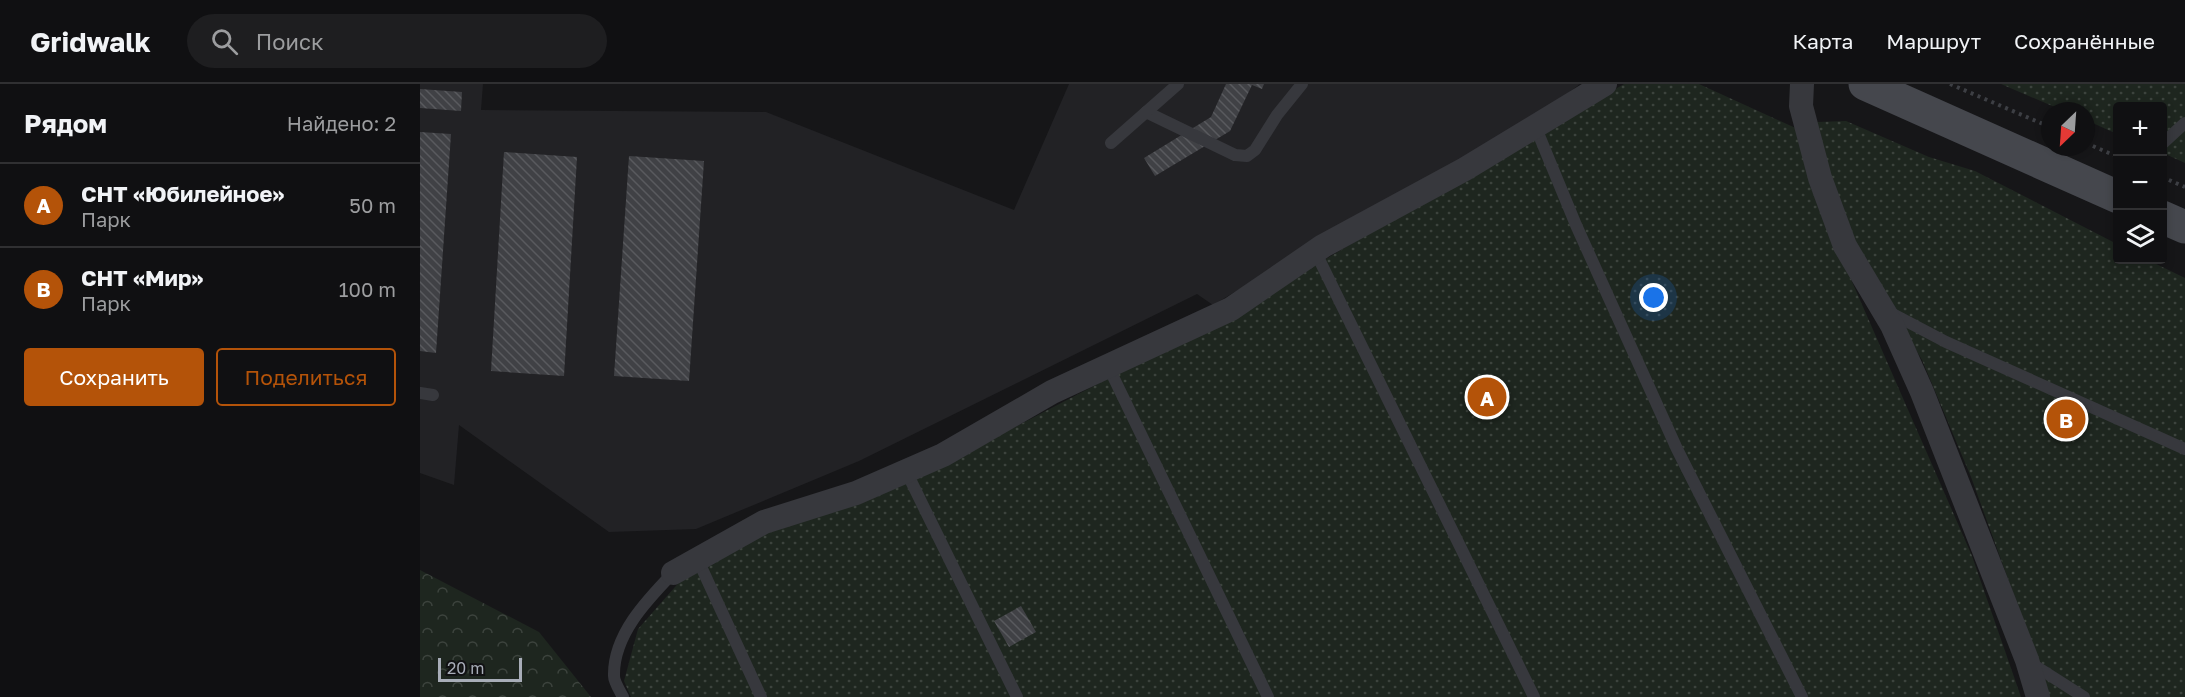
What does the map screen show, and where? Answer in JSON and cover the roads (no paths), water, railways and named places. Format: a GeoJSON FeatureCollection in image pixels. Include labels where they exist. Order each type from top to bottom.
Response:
{"type":"FeatureCollection","features":[{"type":"Feature","properties":{"kind":"main road"},"geometry":{"type":"LineString","coordinates":[[1865,84],[2113,195]]}},
{"type":"Feature","properties":{"kind":"main road"},"geometry":{"type":"LineString","coordinates":[[2167,219],[2185,227]]}},
{"type":"Feature","properties":{"kind":"street"},"geometry":{"type":"LineString","coordinates":[[673,573],[764,522],[856,494],[943,455],[1052,392],[1231,309],[1315,251],[1536,128],[1605,84]]}},
{"type":"Feature","properties":{"kind":"street"},"geometry":{"type":"LineString","coordinates":[[1802,84],[1801,106],[1820,178],[1845,246],[1882,309],[1922,392],[2027,660],[2038,697]]}},
{"type":"Feature","properties":{"kind":"lane"},"geometry":{"type":"LineString","coordinates":[[1111,143],[1178,84]]}},
{"type":"Feature","properties":{"kind":"lane"},"geometry":{"type":"LineString","coordinates":[[1146,112],[1235,155],[1246,156],[1255,150],[1277,115],[1302,84]]}},
{"type":"Feature","properties":{"kind":"lane"},"geometry":{"type":"LineString","coordinates":[[2167,140],[2185,123]]}},
{"type":"Feature","properties":{"kind":"lane"},"geometry":{"type":"LineString","coordinates":[[1536,128],[1576,225],[1677,449],[1802,697]]}},
{"type":"Feature","properties":{"kind":"lane"},"geometry":{"type":"LineString","coordinates":[[1315,251],[1534,697]]}},
{"type":"Feature","properties":{"kind":"lane"},"geometry":{"type":"LineString","coordinates":[[1882,309],[1946,342],[2185,448]]}},
{"type":"Feature","properties":{"kind":"lane"},"geometry":{"type":"LineString","coordinates":[[1108,366],[1268,697]]}},
{"type":"Feature","properties":{"kind":"lane"},"geometry":{"type":"LineString","coordinates":[[420,393],[433,395]]}},
{"type":"Feature","properties":{"kind":"lane"},"geometry":{"type":"LineString","coordinates":[[906,471],[1017,697]]}},
{"type":"Feature","properties":{"kind":"lane"},"geometry":{"type":"LineString","coordinates":[[698,560],[761,697]]}},
{"type":"Feature","properties":{"kind":"lane"},"geometry":{"type":"LineString","coordinates":[[623,697],[614,677],[619,644],[646,602],[673,573]]}},
{"type":"Feature","properties":{"kind":"lane"},"geometry":{"type":"LineString","coordinates":[[2027,660],[2084,697]]}},
{"type":"Feature","properties":{"kind":"place","name":"СНТ «Юбилейное»"},"geometry":{"type":"Point","coordinates":[1487,397]}},
{"type":"Feature","properties":{"kind":"place","name":"СНТ «Мир»"},"geometry":{"type":"Point","coordinates":[2066,419]}}]}
